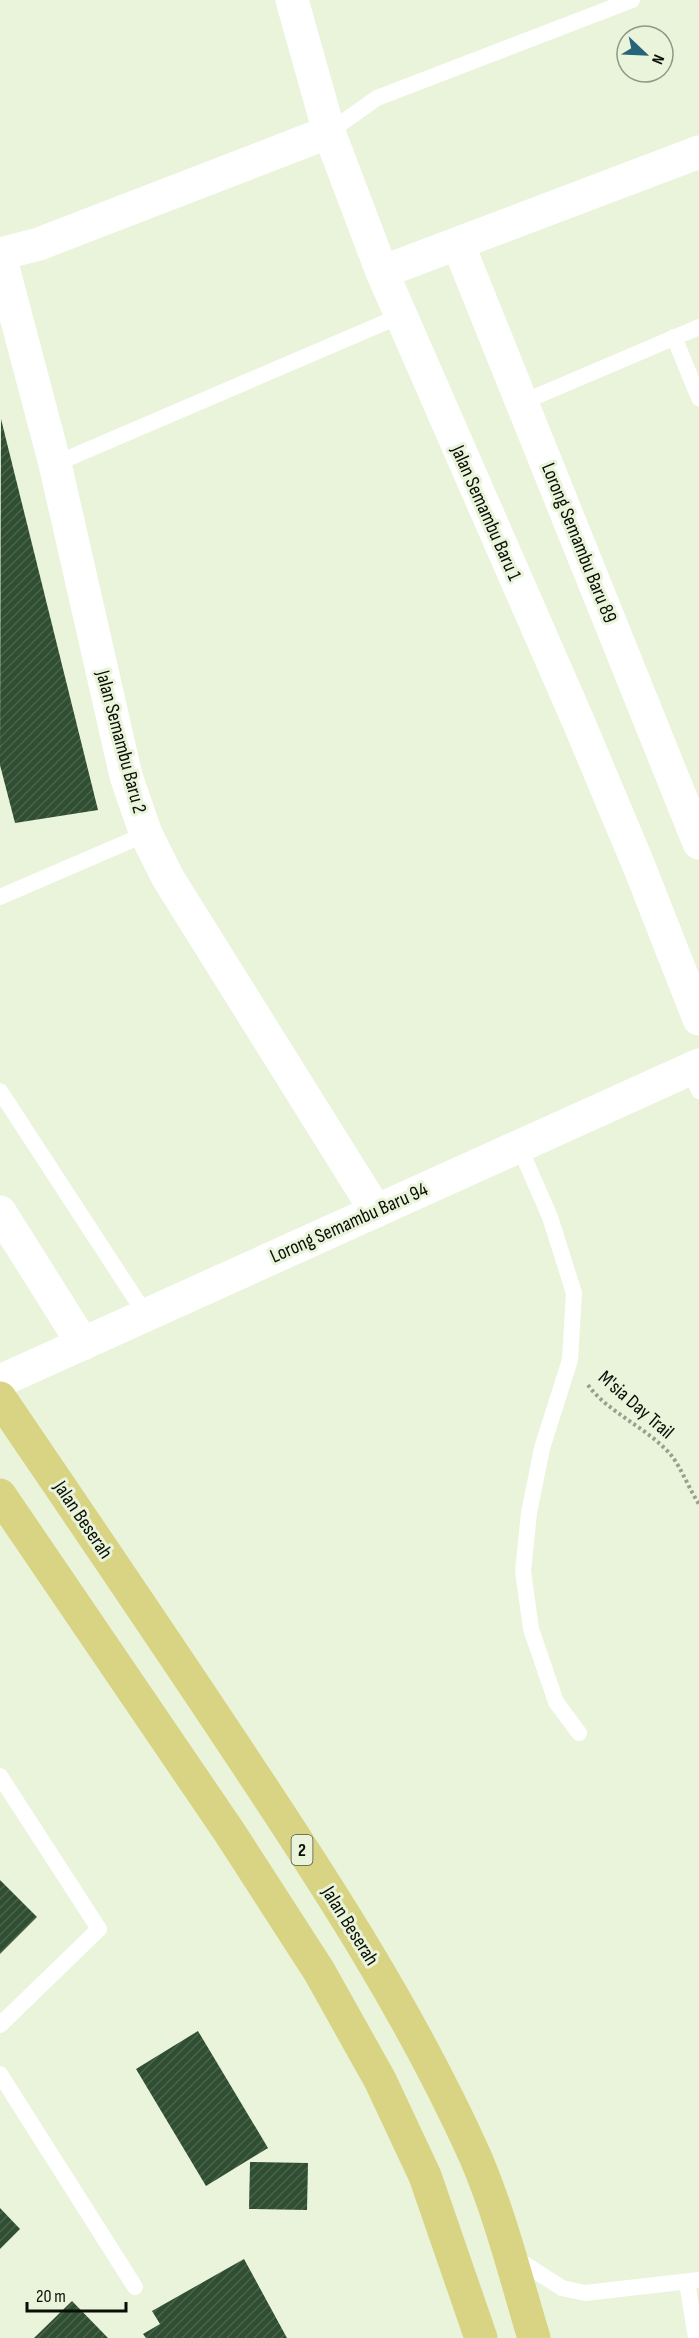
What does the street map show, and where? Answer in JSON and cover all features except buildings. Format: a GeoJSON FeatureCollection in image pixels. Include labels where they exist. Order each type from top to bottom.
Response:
{"type":"FeatureCollection","features":[{"type":"Feature","properties":{"kind":"highway","name":"Jalan Beserah"},"geometry":{"type":"LineString","coordinates":[[0,1398],[178,1660],[363,1944],[426,2055],[476,2159],[509,2253],[534,2338]]}},
{"type":"Feature","properties":{"kind":"highway"},"geometry":{"type":"LineString","coordinates":[[0,1495],[230,1833],[319,1971],[380,2080],[425,2176],[481,2338]]}},
{"type":"Feature","properties":{"kind":"street","name":"Jalan Semambu Baru 1"},"geometry":{"type":"LineString","coordinates":[[292,0],[329,132],[382,272],[579,723],[639,866],[699,1019]]}},
{"type":"Feature","properties":{"kind":"street"},"geometry":{"type":"LineString","coordinates":[[0,255],[39,244],[329,132]]}},
{"type":"Feature","properties":{"kind":"street"},"geometry":{"type":"LineString","coordinates":[[382,272],[699,152]]}},
{"type":"Feature","properties":{"kind":"street","name":"Lorong Semambu Baru 89"},"geometry":{"type":"LineString","coordinates":[[458,244],[689,790],[699,843]]}},
{"type":"Feature","properties":{"kind":"street","name":"Jalan Semambu Baru 2"},"geometry":{"type":"LineString","coordinates":[[0,255],[55,464],[126,776],[146,834],[168,878],[376,1211]]}},
{"type":"Feature","properties":{"kind":"street","name":"Lorong Semambu Baru 94"},"geometry":{"type":"LineString","coordinates":[[0,1381],[519,1146],[696,1075]]}},
{"type":"Feature","properties":{"kind":"street"},"geometry":{"type":"LineString","coordinates":[[0,1212],[83,1344]]}},
{"type":"Feature","properties":{"kind":"lane"},"geometry":{"type":"LineString","coordinates":[[329,132],[377,98],[632,0]]}},
{"type":"Feature","properties":{"kind":"lane"},"geometry":{"type":"LineString","coordinates":[[55,464],[400,316]]}},
{"type":"Feature","properties":{"kind":"lane"},"geometry":{"type":"LineString","coordinates":[[523,402],[699,327]]}},
{"type":"Feature","properties":{"kind":"lane"},"geometry":{"type":"LineString","coordinates":[[674,337],[699,398]]}},
{"type":"Feature","properties":{"kind":"lane"},"geometry":{"type":"LineString","coordinates":[[0,897],[146,834]]}},
{"type":"Feature","properties":{"kind":"lane"},"geometry":{"type":"LineString","coordinates":[[0,1091],[146,1315]]}},
{"type":"Feature","properties":{"kind":"lane"},"geometry":{"type":"LineString","coordinates":[[519,1146],[550,1217],[574,1293],[570,1360],[542,1448],[529,1513],[523,1571],[531,1629],[556,1702],[579,1733]]}},
{"type":"Feature","properties":{"kind":"lane"},"geometry":{"type":"LineString","coordinates":[[0,1776],[99,1929],[0,2025]]}},
{"type":"Feature","properties":{"kind":"lane"},"geometry":{"type":"LineString","coordinates":[[0,2074],[135,2287]]}},
{"type":"Feature","properties":{"kind":"lane"},"geometry":{"type":"LineString","coordinates":[[509,2253],[562,2288],[585,2292],[693,2281],[696,2338]]}},
{"type":"Feature","properties":{"kind":"path","name":"M'sia Day Trail"},"geometry":{"type":"LineString","coordinates":[[570,1360],[594,1394],[637,1425],[672,1456],[699,1504]]}}]}
